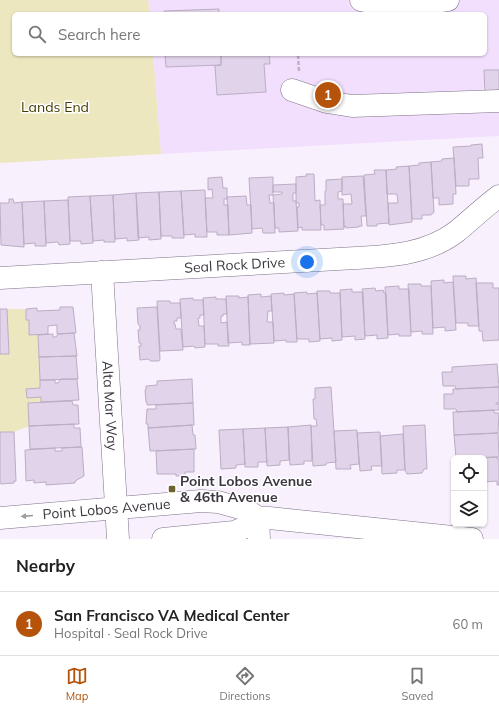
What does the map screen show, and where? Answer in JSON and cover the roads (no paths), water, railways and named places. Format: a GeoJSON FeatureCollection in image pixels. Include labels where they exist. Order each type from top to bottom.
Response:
{"type":"FeatureCollection","features":[{"type":"Feature","properties":{"kind":"street"},"geometry":{"type":"LineString","coordinates":[[361,0],[374,3],[424,3],[448,0]]}},
{"type":"Feature","properties":{"kind":"street"},"geometry":{"type":"LineString","coordinates":[[296,82],[327,102],[352,106],[499,101]]}},
{"type":"Feature","properties":{"kind":"street","name":"Seal Rock Drive"},"geometry":{"type":"LineString","coordinates":[[0,278],[403,254],[422,250],[455,233],[499,196]]}},
{"type":"Feature","properties":{"kind":"street","name":"Alta Mar Way"},"geometry":{"type":"LineString","coordinates":[[102,272],[118,539]]}},
{"type":"Feature","properties":{"kind":"street","name":"Point Lobos Avenue"},"geometry":{"type":"LineString","coordinates":[[0,518],[182,502],[218,502],[247,510],[258,528],[269,518],[472,539]]}},
{"type":"Feature","properties":{"kind":"street"},"geometry":{"type":"LineString","coordinates":[[163,539],[234,532],[248,526],[258,528]]}},
{"type":"Feature","properties":{"kind":"place","name":"San Francisco VA Medical Center"},"geometry":{"type":"Point","coordinates":[328,95]}},
{"type":"Feature","properties":{"kind":"place","name":"Point Lobos Avenue & 46th Avenue"},"geometry":{"type":"Point","coordinates":[172,489]}},
{"type":"Feature","properties":{"kind":"park label","name":"Lands End"},"geometry":{"type":"Point","coordinates":[55,107]}}]}
